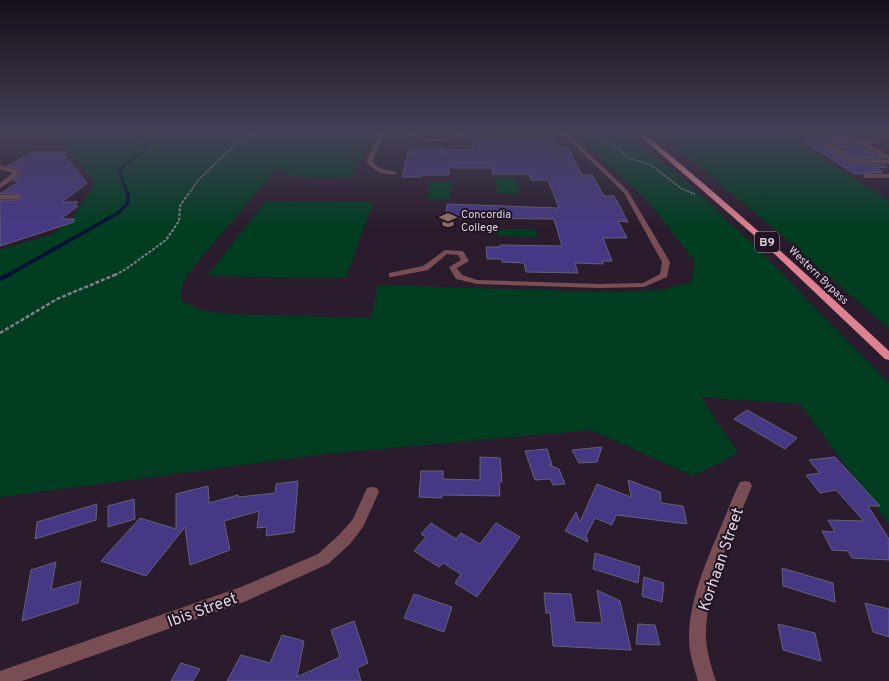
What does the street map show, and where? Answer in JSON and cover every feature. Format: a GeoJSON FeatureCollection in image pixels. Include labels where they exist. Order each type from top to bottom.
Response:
{"type":"FeatureCollection","features":[{"type":"Feature","properties":{"kind":"highway","name":"Western Bypass"},"geometry":{"type":"LineString","coordinates":[[680,165],[770,244],[889,357]]}},
{"type":"Feature","properties":{"kind":"street"},"geometry":{"type":"LineString","coordinates":[[0,168],[9,168],[15,171],[16,174],[0,186]]}},
{"type":"Feature","properties":{"kind":"street"},"geometry":{"type":"LineString","coordinates":[[0,197],[17,197]]}},
{"type":"Feature","properties":{"kind":"street","name":"Korhaan Street"},"geometry":{"type":"LineString","coordinates":[[706,681],[702,666],[698,634],[702,602],[745,486]]}},
{"type":"Feature","properties":{"kind":"street","name":"Ibis Street"},"geometry":{"type":"LineString","coordinates":[[0,680],[244,594],[324,559],[345,539],[358,522],[372,492]]}},
{"type":"Feature","properties":{"kind":"lane"},"geometry":{"type":"LineString","coordinates":[[371,165],[379,171],[395,173]]}},
{"type":"Feature","properties":{"kind":"lane"},"geometry":{"type":"LineString","coordinates":[[392,275],[424,268],[446,252],[460,253],[464,261],[453,267],[459,277],[477,282],[599,286],[644,285],[664,275],[666,262],[626,192],[598,165]]}},
{"type":"Feature","properties":{"kind":"lane"},"geometry":{"type":"LineString","coordinates":[[865,176],[889,176]]}},
{"type":"Feature","properties":{"kind":"path"},"geometry":{"type":"LineString","coordinates":[[0,333],[57,299],[102,282],[126,270],[139,258],[166,240],[179,221],[180,206],[199,179],[214,165]]}},
{"type":"Feature","properties":{"kind":"path"},"geometry":{"type":"LineString","coordinates":[[650,165],[662,172],[682,189],[699,195]]}},
{"type":"Feature","properties":{"kind":"green space"},"geometry":{"type":"Polygon","coordinates":[[[81,165],[358,165],[351,178],[293,176],[276,169],[187,275],[182,287],[181,300],[198,309],[223,314],[371,318],[378,285],[612,292],[661,290],[691,282],[694,270],[694,260],[647,200],[609,165],[664,165],[692,187],[756,247],[889,383],[889,524],[800,404],[701,397],[738,453],[693,476],[591,430],[326,454],[0,497],[0,250],[53,234],[74,216],[95,182],[81,165]]]}},
{"type":"Feature","properties":{"kind":"green space"},"geometry":{"type":"Polygon","coordinates":[[[697,165],[833,165],[889,200],[889,329],[784,237],[697,165]]]}},
{"type":"Feature","properties":{"kind":"green space"},"geometry":{"type":"Polygon","coordinates":[[[495,177],[516,177],[519,193],[497,193],[495,177]]]}},
{"type":"Feature","properties":{"kind":"green space"},"geometry":{"type":"Polygon","coordinates":[[[430,182],[451,182],[450,199],[428,199],[430,182]]]}},
{"type":"Feature","properties":{"kind":"green space"},"geometry":{"type":"Polygon","coordinates":[[[266,201],[373,202],[346,278],[207,276],[266,201]]]}},
{"type":"Feature","properties":{"kind":"green space"},"geometry":{"type":"Polygon","coordinates":[[[497,229],[535,229],[537,237],[498,236],[497,229]]]}},
{"type":"Feature","properties":{"kind":"building"},"geometry":{"type":"Polygon","coordinates":[[[72,165],[87,183],[62,202],[78,202],[73,206],[78,206],[61,219],[74,219],[74,222],[0,246],[0,200],[17,200],[21,197],[17,194],[0,194],[20,181],[13,181],[20,174],[18,169],[7,166],[72,165]]]}},
{"type":"Feature","properties":{"kind":"building"},"geometry":{"type":"Polygon","coordinates":[[[405,165],[577,165],[582,175],[592,175],[604,196],[614,196],[628,222],[618,221],[627,238],[603,238],[612,261],[602,261],[603,264],[575,263],[578,273],[526,272],[524,263],[502,262],[502,259],[487,259],[486,247],[500,247],[500,245],[562,246],[554,219],[446,218],[447,204],[559,208],[548,180],[531,180],[529,174],[493,174],[492,168],[449,168],[449,175],[402,177],[405,165]]]}},
{"type":"Feature","properties":{"kind":"building"},"geometry":{"type":"Polygon","coordinates":[[[841,165],[880,165],[887,167],[875,168],[883,172],[855,174],[841,165]]]}},
{"type":"Feature","properties":{"kind":"building"},"geometry":{"type":"Polygon","coordinates":[[[747,410],[797,438],[785,449],[734,419],[747,410]]]}},
{"type":"Feature","properties":{"kind":"building"},"geometry":{"type":"Polygon","coordinates":[[[602,447],[597,462],[579,463],[572,450],[602,447]]]}},
{"type":"Feature","properties":{"kind":"building"},"geometry":{"type":"Polygon","coordinates":[[[547,449],[552,465],[549,465],[559,469],[565,484],[553,485],[550,479],[535,480],[525,451],[547,449]]]}},
{"type":"Feature","properties":{"kind":"building"},"geometry":{"type":"Polygon","coordinates":[[[480,457],[500,458],[502,482],[499,482],[500,496],[442,495],[442,498],[419,497],[421,471],[443,471],[443,479],[480,480],[480,457]]]}},
{"type":"Feature","properties":{"kind":"building"},"geometry":{"type":"Polygon","coordinates":[[[835,457],[880,506],[868,506],[889,539],[889,560],[852,558],[848,551],[832,550],[822,531],[835,532],[828,520],[864,521],[836,490],[820,493],[806,475],[820,473],[809,460],[835,457]]]}},
{"type":"Feature","properties":{"kind":"building"},"geometry":{"type":"Polygon","coordinates":[[[628,480],[660,492],[661,503],[683,506],[687,524],[616,515],[612,525],[595,518],[586,536],[588,542],[565,531],[576,512],[580,522],[597,484],[631,497],[628,480]]]}},
{"type":"Feature","properties":{"kind":"building"},"geometry":{"type":"Polygon","coordinates":[[[298,481],[294,532],[266,536],[267,527],[257,528],[259,511],[224,521],[230,550],[190,565],[185,527],[146,576],[101,561],[140,518],[176,529],[176,494],[208,486],[209,503],[238,495],[239,497],[275,493],[276,484],[298,481]]]}},
{"type":"Feature","properties":{"kind":"building"},"geometry":{"type":"Polygon","coordinates":[[[134,499],[135,519],[108,527],[108,506],[134,499]]]}},
{"type":"Feature","properties":{"kind":"building"},"geometry":{"type":"Polygon","coordinates":[[[97,504],[96,520],[35,539],[37,522],[97,504]]]}},
{"type":"Feature","properties":{"kind":"building"},"geometry":{"type":"Polygon","coordinates":[[[431,523],[456,539],[461,533],[480,544],[496,523],[520,537],[477,597],[455,583],[461,574],[443,563],[439,567],[414,551],[426,537],[421,534],[431,523]]]}},
{"type":"Feature","properties":{"kind":"building"},"geometry":{"type":"Polygon","coordinates":[[[595,553],[640,567],[638,583],[593,569],[595,553]]]}},
{"type":"Feature","properties":{"kind":"building"},"geometry":{"type":"Polygon","coordinates":[[[56,562],[51,590],[81,581],[78,603],[22,621],[31,570],[56,562]]]}},
{"type":"Feature","properties":{"kind":"building"},"geometry":{"type":"Polygon","coordinates":[[[782,568],[833,583],[835,602],[783,586],[782,568]]]}},
{"type":"Feature","properties":{"kind":"building"},"geometry":{"type":"Polygon","coordinates":[[[644,577],[664,583],[662,602],[642,596],[644,577]]]}},
{"type":"Feature","properties":{"kind":"building"},"geometry":{"type":"Polygon","coordinates":[[[597,590],[620,601],[631,650],[553,646],[550,613],[546,613],[544,593],[571,594],[575,622],[602,623],[597,590]]]}},
{"type":"Feature","properties":{"kind":"building"},"geometry":{"type":"Polygon","coordinates":[[[414,594],[452,607],[444,632],[404,618],[414,594]]]}},
{"type":"Feature","properties":{"kind":"building"},"geometry":{"type":"Polygon","coordinates":[[[865,603],[889,609],[889,637],[873,632],[865,603]]]}},
{"type":"Feature","properties":{"kind":"building"},"geometry":{"type":"Polygon","coordinates":[[[354,621],[368,663],[357,668],[361,681],[227,681],[241,655],[270,663],[282,635],[304,641],[297,677],[340,657],[331,630],[354,621]]]}},
{"type":"Feature","properties":{"kind":"building"},"geometry":{"type":"Polygon","coordinates":[[[638,624],[655,625],[660,645],[636,644],[638,624]]]}},
{"type":"Feature","properties":{"kind":"building"},"geometry":{"type":"Polygon","coordinates":[[[778,624],[815,633],[821,661],[783,650],[778,624]]]}},
{"type":"Feature","properties":{"kind":"building"},"geometry":{"type":"Polygon","coordinates":[[[181,663],[200,669],[193,681],[171,681],[181,663]]]}},
{"type":"Feature","properties":{"kind":"waterway"},"geometry":{"type":"LineString","coordinates":[[124,165],[119,171],[128,195]]}},
{"type":"Feature","properties":{"kind":"waterway"},"geometry":{"type":"LineString","coordinates":[[8,275],[118,213],[128,203],[128,195]]}},
{"type":"Feature","properties":{"kind":"waterway"},"geometry":{"type":"LineString","coordinates":[[0,279],[8,275]]}},
{"type":"Feature","properties":{"kind":"place","name":"Concordia College"},"geometry":{"type":"Point","coordinates":[448,220]}}]}
